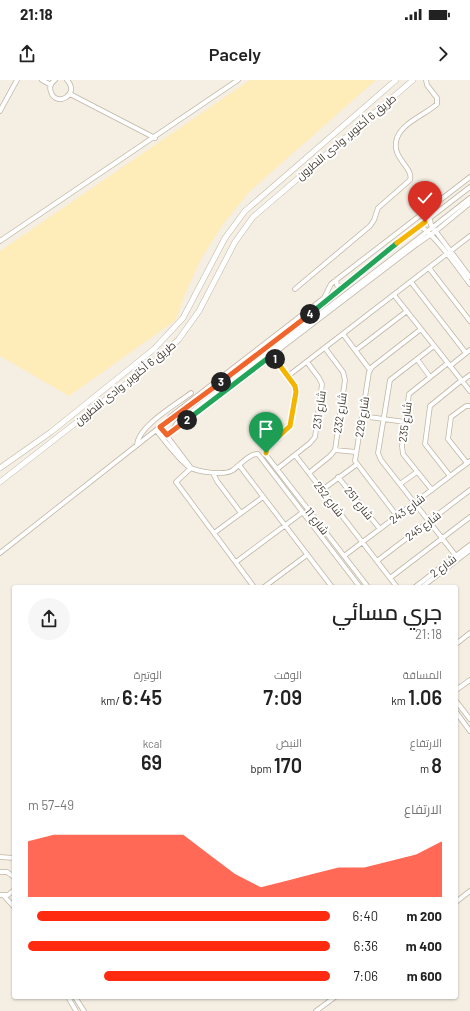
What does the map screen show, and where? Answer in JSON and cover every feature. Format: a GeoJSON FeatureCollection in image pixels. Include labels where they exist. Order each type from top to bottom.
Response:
{"type":"FeatureCollection","features":[{"type":"Feature","properties":{"kind":"street"},"geometry":{"type":"LineString","coordinates":[[0,111],[13,80]]}},
{"type":"Feature","properties":{"kind":"street"},"geometry":{"type":"LineString","coordinates":[[2,104],[16,80]]}},
{"type":"Feature","properties":{"kind":"street"},"geometry":{"type":"LineString","coordinates":[[42,80],[52,82],[51,92],[56,98],[64,99],[70,94],[71,86],[67,80]]}},
{"type":"Feature","properties":{"kind":"street"},"geometry":{"type":"LineString","coordinates":[[0,241],[155,138],[238,80]]}},
{"type":"Feature","properties":{"kind":"street","name":"طريق 6 أكتوبر, وادى النطرون"},"geometry":{"type":"LineString","coordinates":[[0,468],[51,432],[154,350],[174,329],[190,306],[225,238],[245,210],[396,80]]}},
{"type":"Feature","properties":{"kind":"street","name":"طريق 6 أكتوبر, وادى النطرون"},"geometry":{"type":"LineString","coordinates":[[0,482],[169,349],[193,321],[235,242],[253,217],[413,80]]}},
{"type":"Feature","properties":{"kind":"street"},"geometry":{"type":"LineString","coordinates":[[295,289],[370,226],[373,223],[378,208],[410,180],[410,174],[397,155],[396,142],[404,128],[437,104],[437,98],[426,85],[426,80]]}},
{"type":"Feature","properties":{"kind":"street"},"geometry":{"type":"LineString","coordinates":[[70,94],[155,138]]}},
{"type":"Feature","properties":{"kind":"street"},"geometry":{"type":"LineString","coordinates":[[200,396],[324,298],[328,287],[336,280],[470,177]]}},
{"type":"Feature","properties":{"kind":"street"},"geometry":{"type":"LineString","coordinates":[[0,553],[160,427],[166,420],[331,298],[419,226],[470,187]]}},
{"type":"Feature","properties":{"kind":"street"},"geometry":{"type":"LineString","coordinates":[[435,230],[470,198]]}},
{"type":"Feature","properties":{"kind":"street"},"geometry":{"type":"LineString","coordinates":[[165,437],[271,353],[470,203]]}},
{"type":"Feature","properties":{"kind":"street"},"geometry":{"type":"LineString","coordinates":[[430,218],[448,253],[470,284]]}},
{"type":"Feature","properties":{"kind":"street"},"geometry":{"type":"LineString","coordinates":[[419,226],[429,234],[470,277]]}},
{"type":"Feature","properties":{"kind":"street"},"geometry":{"type":"LineString","coordinates":[[271,353],[288,376],[469,238]]}},
{"type":"Feature","properties":{"kind":"street"},"geometry":{"type":"LineString","coordinates":[[429,268],[470,321]]}},
{"type":"Feature","properties":{"kind":"street"},"geometry":{"type":"LineString","coordinates":[[336,280],[338,286],[342,288]]}},
{"type":"Feature","properties":{"kind":"street"},"geometry":{"type":"LineString","coordinates":[[411,282],[466,354]]}},
{"type":"Feature","properties":{"kind":"street"},"geometry":{"type":"LineString","coordinates":[[326,293],[331,298]]}},
{"type":"Feature","properties":{"kind":"street"},"geometry":{"type":"LineString","coordinates":[[394,295],[470,391]]}},
{"type":"Feature","properties":{"kind":"street"},"geometry":{"type":"LineString","coordinates":[[356,350],[407,311]]}},
{"type":"Feature","properties":{"kind":"street"},"geometry":{"type":"LineString","coordinates":[[343,334],[370,370],[421,329]]}},
{"type":"Feature","properties":{"kind":"street"},"geometry":{"type":"LineString","coordinates":[[434,346],[390,380],[383,419],[379,456],[456,556]]}},
{"type":"Feature","properties":{"kind":"street","name":"شارع 232"},"geometry":{"type":"LineString","coordinates":[[324,348],[345,377],[335,450]]}},
{"type":"Feature","properties":{"kind":"street","name":"شارع 235"},"geometry":{"type":"LineString","coordinates":[[432,490],[402,451],[409,394],[430,377],[470,350]]}},
{"type":"Feature","properties":{"kind":"street"},"geometry":{"type":"LineString","coordinates":[[417,359],[430,377]]}},
{"type":"Feature","properties":{"kind":"street","name":"شارع 231"},"geometry":{"type":"LineString","coordinates":[[277,469],[310,443],[315,437],[322,387],[321,380],[307,362]]}},
{"type":"Feature","properties":{"kind":"street","name":"شارع 229"},"geometry":{"type":"LineString","coordinates":[[356,465],[356,452],[370,370]]}},
{"type":"Feature","properties":{"kind":"street"},"geometry":{"type":"LineString","coordinates":[[450,476],[426,447],[424,441],[431,404],[470,375]]}},
{"type":"Feature","properties":{"kind":"street","name":"شارع 11"},"geometry":{"type":"LineString","coordinates":[[288,376],[296,389],[291,423],[267,447],[266,455],[366,585]]}},
{"type":"Feature","properties":{"kind":"street"},"geometry":{"type":"LineString","coordinates":[[137,445],[139,437],[148,426],[191,393]]}},
{"type":"Feature","properties":{"kind":"street"},"geometry":{"type":"LineString","coordinates":[[469,462],[448,438],[451,417],[466,406],[470,406]]}},
{"type":"Feature","properties":{"kind":"street"},"geometry":{"type":"LineString","coordinates":[[362,416],[405,422]]}},
{"type":"Feature","properties":{"kind":"street"},"geometry":{"type":"LineString","coordinates":[[160,427],[165,437],[192,468],[213,473],[229,473],[239,465],[330,585]]}},
{"type":"Feature","properties":{"kind":"street"},"geometry":{"type":"LineString","coordinates":[[308,473],[330,456],[335,450],[356,452]]}},
{"type":"Feature","properties":{"kind":"street","name":"شارع 11"},"geometry":{"type":"LineString","coordinates":[[239,465],[254,453],[260,455],[358,585]]}},
{"type":"Feature","properties":{"kind":"street","name":"شارع 252"},"geometry":{"type":"LineString","coordinates":[[294,456],[395,585]]}},
{"type":"Feature","properties":{"kind":"street","name":"شارع 243"},"geometry":{"type":"LineString","coordinates":[[344,556],[469,462]]}},
{"type":"Feature","properties":{"kind":"street"},"geometry":{"type":"LineString","coordinates":[[322,490],[356,465],[397,516]]}},
{"type":"Feature","properties":{"kind":"street"},"geometry":{"type":"LineString","coordinates":[[192,468],[176,482],[253,585]]}},
{"type":"Feature","properties":{"kind":"street"},"geometry":{"type":"LineString","coordinates":[[400,484],[418,472]]}},
{"type":"Feature","properties":{"kind":"street"},"geometry":{"type":"LineString","coordinates":[[213,473],[217,481],[241,513]]}},
{"type":"Feature","properties":{"kind":"street","name":"شارع 251"},"geometry":{"type":"LineString","coordinates":[[338,477],[380,529]]}},
{"type":"Feature","properties":{"kind":"street","name":"شارع 245"},"geometry":{"type":"LineString","coordinates":[[377,561],[470,490]]}},
{"type":"Feature","properties":{"kind":"street"},"geometry":{"type":"LineString","coordinates":[[214,533],[263,497]]}},
{"type":"Feature","properties":{"kind":"street"},"geometry":{"type":"LineString","coordinates":[[236,562],[303,512]]}},
{"type":"Feature","properties":{"kind":"street","name":"شارع 245"},"geometry":{"type":"LineString","coordinates":[[390,578],[470,517]]}},
{"type":"Feature","properties":{"kind":"street","name":"شارع 2"},"geometry":{"type":"LineString","coordinates":[[424,585],[470,546]]}},
{"type":"Feature","properties":{"kind":"street","name":"شارع 2"},"geometry":{"type":"LineString","coordinates":[[418,585],[456,556],[470,550]]}},
{"type":"Feature","properties":{"kind":"street"},"geometry":{"type":"LineString","coordinates":[[267,585],[307,555]]}},
{"type":"Feature","properties":{"kind":"street"},"geometry":{"type":"LineString","coordinates":[[458,642],[470,633]]}},
{"type":"Feature","properties":{"kind":"street"},"geometry":{"type":"LineString","coordinates":[[458,689],[470,680]]}},
{"type":"Feature","properties":{"kind":"street"},"geometry":{"type":"LineString","coordinates":[[458,704],[470,719]]}},
{"type":"Feature","properties":{"kind":"street"},"geometry":{"type":"LineString","coordinates":[[458,715],[470,730]]}},
{"type":"Feature","properties":{"kind":"street"},"geometry":{"type":"LineString","coordinates":[[0,857],[12,858]]}},
{"type":"Feature","properties":{"kind":"street"},"geometry":{"type":"LineString","coordinates":[[1,871],[12,875]]}},
{"type":"Feature","properties":{"kind":"street"},"geometry":{"type":"LineString","coordinates":[[458,900],[470,891]]}},
{"type":"Feature","properties":{"kind":"street"},"geometry":{"type":"LineString","coordinates":[[2,895],[12,892]]}},
{"type":"Feature","properties":{"kind":"street"},"geometry":{"type":"LineString","coordinates":[[2,895],[12,905]]}},
{"type":"Feature","properties":{"kind":"street"},"geometry":{"type":"LineString","coordinates":[[69,999],[76,1011]]}},
{"type":"Feature","properties":{"kind":"street"},"geometry":{"type":"LineString","coordinates":[[76,999],[84,1011]]}},
{"type":"Feature","properties":{"kind":"street"},"geometry":{"type":"LineString","coordinates":[[316,1011],[332,999]]}},
{"type":"Feature","properties":{"kind":"sand"},"geometry":{"type":"Polygon","coordinates":[[[250,80],[376,80],[250,191],[224,223],[202,257],[185,294],[176,320],[69,396],[0,356],[0,251],[250,80]]]}},
{"type":"Feature","properties":{"kind":"route"},"geometry":{"type":"LineString","coordinates":[[266,453],[267,447],[290,426],[296,392],[294,383],[272,355],[167,435],[160,427],[331,298],[404,237],[425,222]]}}]}
